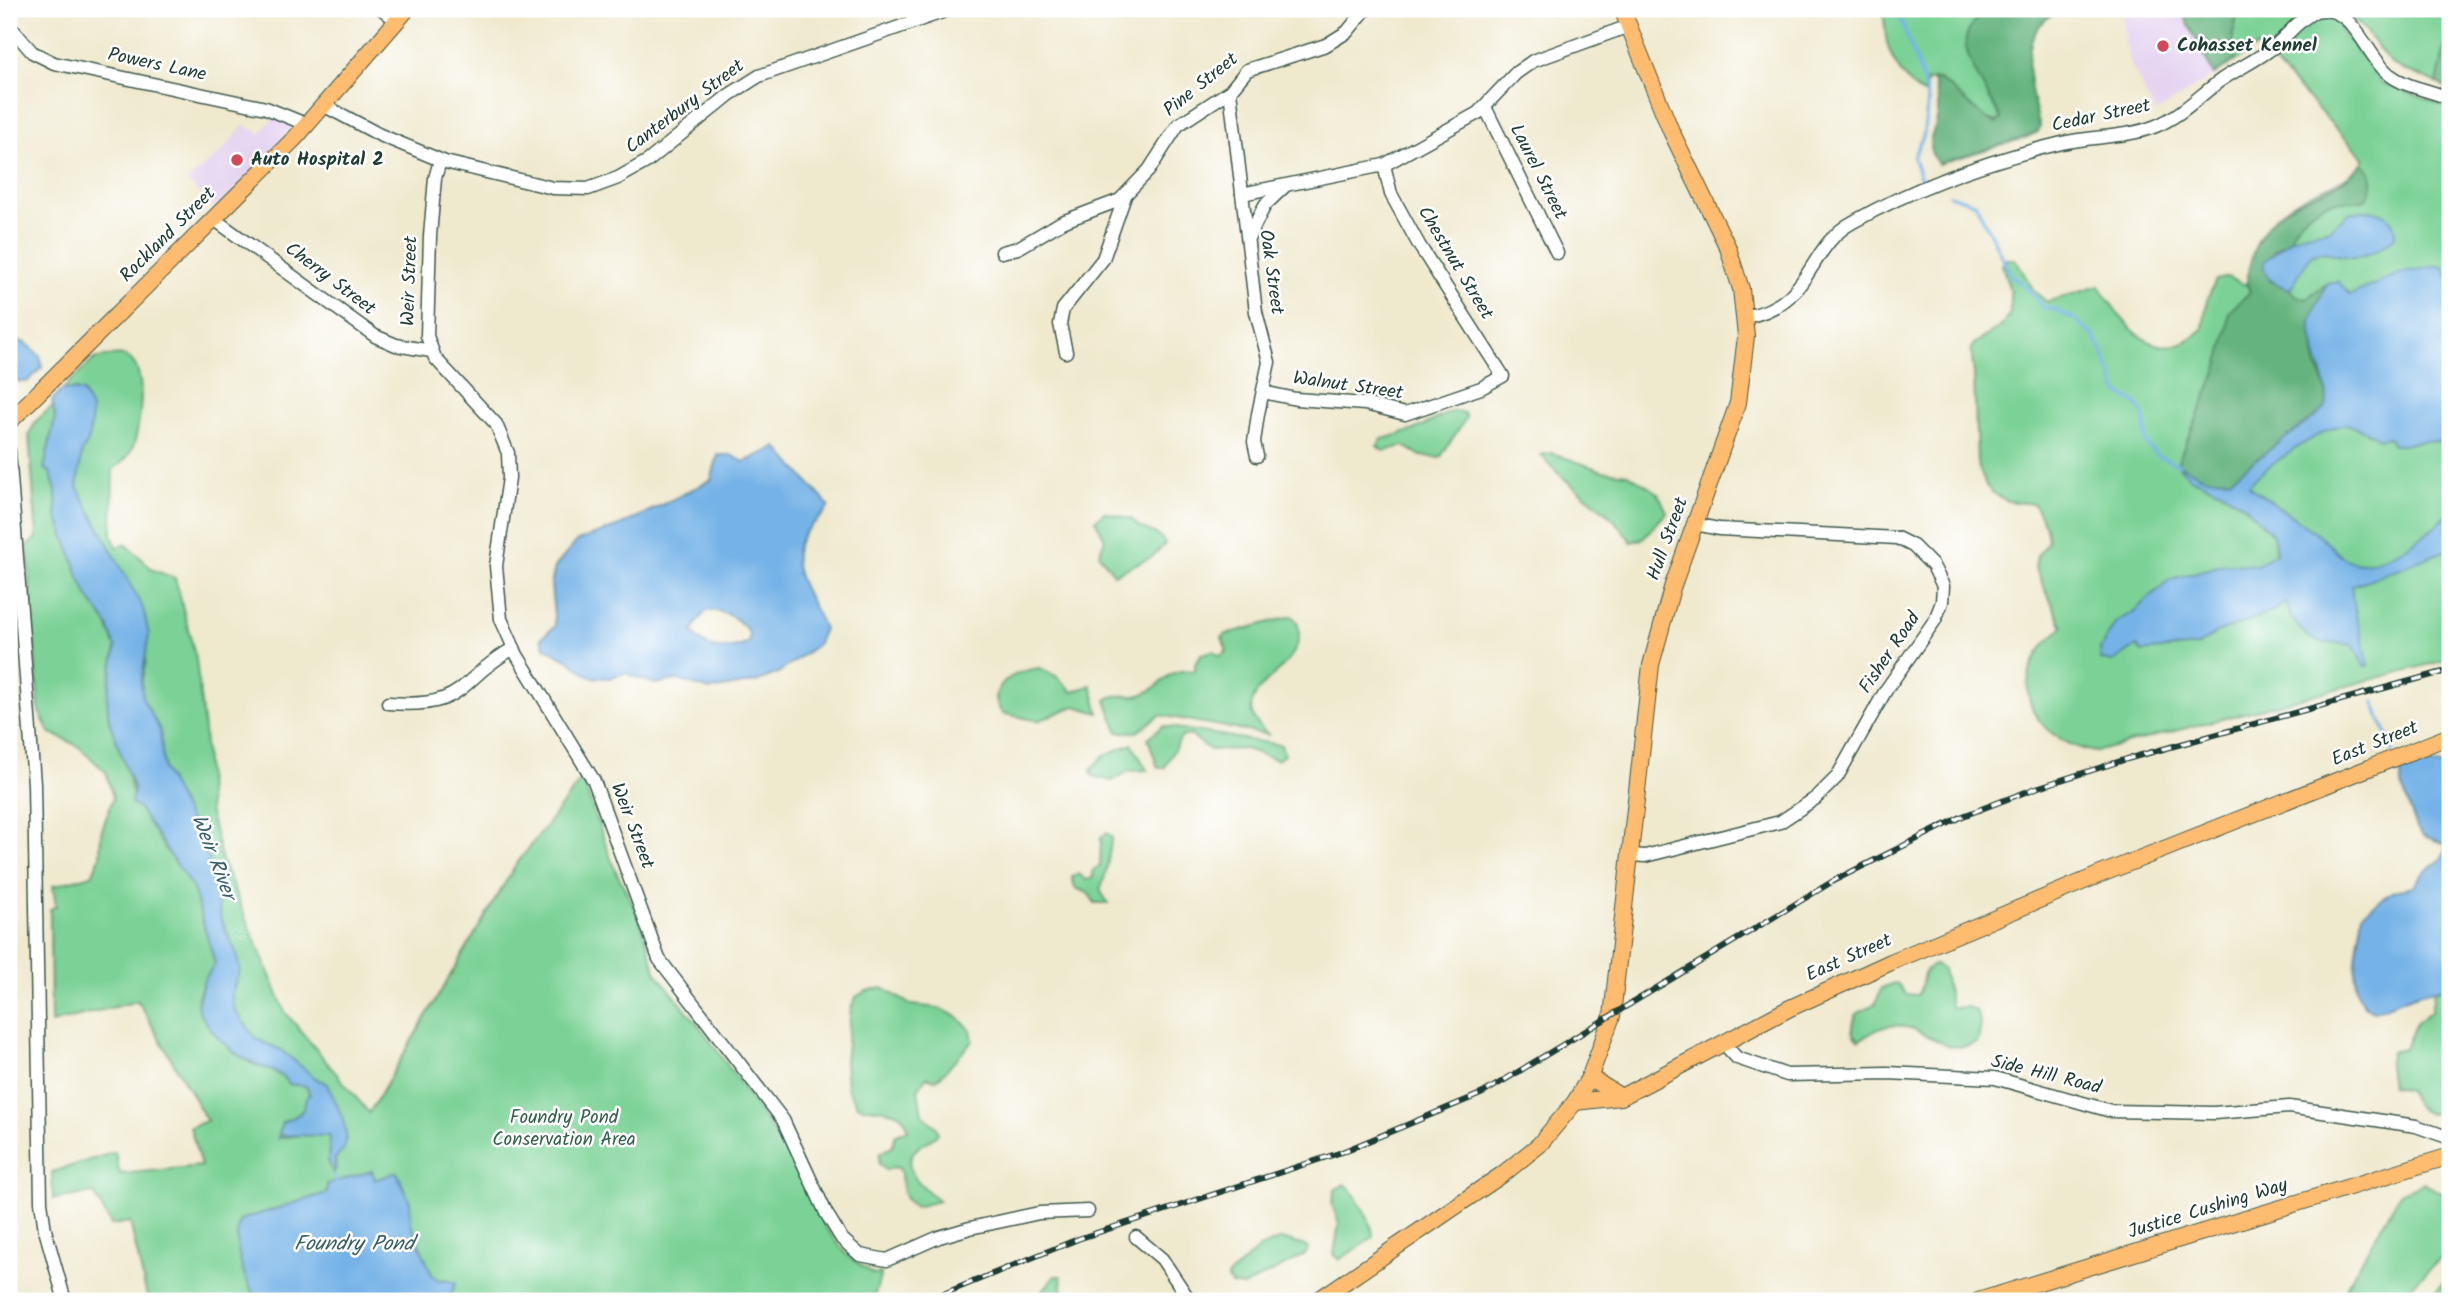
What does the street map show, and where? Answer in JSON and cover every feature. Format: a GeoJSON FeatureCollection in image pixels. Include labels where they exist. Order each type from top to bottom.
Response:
{"type":"FeatureCollection","features":[{"type":"Feature","properties":{"kind":"main road","name":"Hull Street"},"geometry":{"type":"LineString","coordinates":[[1575,1102],[1606,1037],[1614,1005],[1651,665],[1664,612],[1738,403],[1746,355],[1741,289],[1728,248],[1671,131],[1622,9]]}},
{"type":"Feature","properties":{"kind":"main road","name":"Rockland Street"},"geometry":{"type":"LineString","coordinates":[[9,422],[308,125],[402,15]]}},
{"type":"Feature","properties":{"kind":"main road","name":"East Street"},"geometry":{"type":"LineString","coordinates":[[1575,1102],[1621,1097],[1821,993],[1910,954],[2101,874],[2450,736]]}},
{"type":"Feature","properties":{"kind":"main road"},"geometry":{"type":"LineString","coordinates":[[1589,1077],[1621,1097]]}},
{"type":"Feature","properties":{"kind":"main road"},"geometry":{"type":"LineString","coordinates":[[1317,1301],[1515,1166],[1545,1138],[1575,1102]]}},
{"type":"Feature","properties":{"kind":"main road","name":"Justice Cushing Way"},"geometry":{"type":"LineString","coordinates":[[1978,1301],[2450,1156]]}},
{"type":"Feature","properties":{"kind":"street"},"geometry":{"type":"LineString","coordinates":[[382,9],[402,15]]}},
{"type":"Feature","properties":{"kind":"street","name":"Canterbury Street"},"geometry":{"type":"LineString","coordinates":[[325,107],[369,130],[440,161],[553,188],[595,187],[648,162],[723,100],[759,76],[951,9]]}},
{"type":"Feature","properties":{"kind":"street","name":"Pine Street"},"geometry":{"type":"LineString","coordinates":[[1002,252],[1018,248],[1062,222],[1125,196],[1149,170],[1178,125],[1230,91],[1252,67],[1302,54],[1334,41],[1347,32],[1366,9]]}},
{"type":"Feature","properties":{"kind":"street","name":"Cedar Street"},"geometry":{"type":"LineString","coordinates":[[1745,317],[1764,313],[1784,303],[1807,278],[1835,236],[1849,223],[1949,178],[2062,143],[2136,132],[2169,120],[2228,76],[2272,48],[2316,11],[2329,11],[2347,20],[2379,65],[2395,79],[2450,99]]}},
{"type":"Feature","properties":{"kind":"street","name":"Powers Lane"},"geometry":{"type":"LineString","coordinates":[[9,25],[32,52],[54,63],[266,108],[308,125]]}},
{"type":"Feature","properties":{"kind":"street"},"geometry":{"type":"LineString","coordinates":[[1242,194],[1384,166],[1485,107],[1516,73],[1533,61],[1629,26]]}},
{"type":"Feature","properties":{"kind":"street","name":"Oak Street"},"geometry":{"type":"LineString","coordinates":[[1230,91],[1257,319],[1269,362],[1254,442],[1257,456]]}},
{"type":"Feature","properties":{"kind":"street","name":"Laurel Street"},"geometry":{"type":"LineString","coordinates":[[1485,107],[1557,253]]}},
{"type":"Feature","properties":{"kind":"street","name":"Weir Street"},"geometry":{"type":"LineString","coordinates":[[440,161],[435,178],[427,336],[430,351],[490,415],[505,444],[509,478],[497,552],[496,589],[501,619],[514,648],[594,781],[659,959],[783,1120],[826,1213],[848,1245],[866,1258],[887,1260],[939,1237],[1039,1213],[1088,1211]]}},
{"type":"Feature","properties":{"kind":"street","name":"Chestnut Street"},"geometry":{"type":"LineString","coordinates":[[1384,166],[1391,194],[1419,245],[1503,376]]}},
{"type":"Feature","properties":{"kind":"street"},"geometry":{"type":"LineString","coordinates":[[1246,242],[1265,205],[1286,186]]}},
{"type":"Feature","properties":{"kind":"street"},"geometry":{"type":"LineString","coordinates":[[1066,352],[1060,324],[1063,309],[1103,259],[1125,196]]}},
{"type":"Feature","properties":{"kind":"street","name":"Cherry Street"},"geometry":{"type":"LineString","coordinates":[[214,219],[375,336],[396,345],[430,351]]}},
{"type":"Feature","properties":{"kind":"street","name":"Walnut Street"},"geometry":{"type":"LineString","coordinates":[[1264,392],[1296,399],[1365,404],[1405,414],[1453,399],[1503,376]]}},
{"type":"Feature","properties":{"kind":"street"},"geometry":{"type":"LineString","coordinates":[[9,451],[34,784],[41,1202],[45,1230],[65,1301]]}},
{"type":"Feature","properties":{"kind":"street","name":"Fisher Road"},"geometry":{"type":"LineString","coordinates":[[1630,855],[1645,856],[1764,828],[1791,816],[1816,798],[1845,765],[1877,704],[1929,630],[1942,602],[1943,586],[1933,566],[1913,546],[1897,538],[1719,529],[1695,524]]}},
{"type":"Feature","properties":{"kind":"street"},"geometry":{"type":"LineString","coordinates":[[388,703],[429,704],[451,697],[514,648]]}},
{"type":"Feature","properties":{"kind":"street","name":"Side Hill Road"},"geometry":{"type":"LineString","coordinates":[[1723,1043],[1737,1058],[1787,1075],[1894,1073],[1994,1078],[2110,1111],[2214,1113],[2289,1107],[2416,1126],[2450,1138]]}},
{"type":"Feature","properties":{"kind":"street"},"geometry":{"type":"LineString","coordinates":[[1136,1237],[1162,1259],[1190,1301]]}},
{"type":"Feature","properties":{"kind":"shaded area"},"geometry":{"type":"Polygon","coordinates":[[[2130,9],[2181,9],[2214,75],[2155,113],[2131,64],[2125,43],[2123,12],[2130,9]]]}},
{"type":"Feature","properties":{"kind":"shaded area","name":"Auto Hospital 2"},"geometry":{"type":"Polygon","coordinates":[[[275,115],[297,124],[216,208],[187,181],[223,150],[244,125],[260,134],[275,115]]]}},
{"type":"Feature","properties":{"kind":"green space"},"geometry":{"type":"Polygon","coordinates":[[[1882,9],[1981,9],[1978,21],[1968,30],[1983,86],[2001,119],[1998,122],[1983,118],[1940,80],[1927,81],[1924,94],[1912,86],[1889,49],[1882,9]]]}},
{"type":"Feature","properties":{"kind":"green space"},"geometry":{"type":"Polygon","coordinates":[[[1981,9],[2066,9],[2049,17],[2038,28],[2031,42],[2029,75],[2040,127],[2038,132],[2027,137],[1938,164],[1930,144],[1938,108],[1933,79],[1948,86],[1987,119],[1995,123],[2001,119],[1973,68],[1966,47],[1967,34],[1981,9]]]}},
{"type":"Feature","properties":{"kind":"green space"},"geometry":{"type":"Polygon","coordinates":[[[2181,9],[2450,9],[2450,89],[2391,64],[2357,21],[2339,29],[2382,83],[2450,108],[2450,659],[2095,752],[2071,744],[2052,733],[2038,718],[2030,702],[2028,683],[2033,664],[2044,645],[2063,627],[2035,567],[2037,556],[2048,541],[2046,527],[2034,504],[2007,501],[1993,493],[1986,486],[1977,463],[1971,351],[1974,344],[2001,326],[2010,313],[2010,291],[2002,265],[2005,259],[2015,259],[2035,292],[2047,302],[2099,286],[2130,328],[2156,344],[2170,346],[2186,341],[2203,329],[2207,300],[2216,280],[2227,277],[2246,285],[2260,239],[2276,217],[2301,199],[2344,179],[2365,159],[2258,46],[2214,75],[2181,9]]]}},
{"type":"Feature","properties":{"kind":"green space"},"geometry":{"type":"Polygon","coordinates":[[[2181,9],[2239,9],[2233,34],[2235,60],[2214,75],[2181,9]]]}},
{"type":"Feature","properties":{"kind":"green space"},"geometry":{"type":"Polygon","coordinates":[[[2450,22],[2450,89],[2437,83],[2450,22]]]}},
{"type":"Feature","properties":{"kind":"green space"},"geometry":{"type":"Polygon","coordinates":[[[2362,163],[2372,180],[2371,190],[2365,199],[2333,202],[2317,207],[2303,218],[2290,239],[2273,251],[2270,281],[2290,289],[2299,298],[2307,298],[2327,283],[2316,318],[2314,336],[2315,361],[2327,395],[2325,409],[2230,479],[2205,478],[2177,464],[2216,371],[2227,332],[2229,312],[2250,292],[2248,272],[2260,237],[2272,220],[2286,209],[2348,177],[2362,163]]]}},
{"type":"Feature","properties":{"kind":"green space","name":"Foundry Pond Conservation Area"},"geometry":{"type":"Polygon","coordinates":[[[125,356],[133,362],[138,372],[141,399],[138,428],[132,449],[124,461],[113,469],[112,536],[117,547],[126,544],[153,570],[175,578],[196,659],[209,810],[222,861],[285,1012],[369,1113],[515,866],[582,779],[614,867],[638,915],[657,974],[705,1033],[800,1170],[825,1227],[848,1256],[874,1275],[881,1273],[874,1298],[867,1301],[449,1301],[448,1279],[439,1280],[432,1275],[410,1224],[410,1203],[397,1173],[374,1180],[372,1171],[327,1193],[240,1220],[242,1248],[251,1290],[260,1297],[276,1294],[281,1301],[148,1301],[130,1222],[111,1225],[94,1193],[53,1199],[52,1172],[115,1152],[120,1174],[201,1166],[190,1127],[207,1121],[138,1001],[51,1023],[50,909],[56,906],[53,886],[92,875],[100,857],[101,833],[113,798],[106,772],[78,746],[49,732],[39,711],[27,546],[37,538],[29,435],[36,421],[53,406],[55,417],[46,460],[56,491],[57,516],[88,597],[107,624],[116,648],[109,685],[133,797],[193,889],[215,963],[198,997],[202,1015],[216,1035],[243,1058],[276,1073],[289,1084],[306,1085],[310,1091],[300,1115],[282,1122],[278,1138],[319,1133],[330,1136],[336,1170],[335,1158],[343,1121],[327,1084],[315,1078],[281,1050],[256,1039],[235,1011],[231,993],[236,982],[237,955],[221,919],[208,857],[164,770],[160,730],[143,699],[141,683],[146,662],[106,544],[77,487],[82,451],[88,442],[91,422],[77,390],[63,389],[94,359],[125,356]]]}},
{"type":"Feature","properties":{"kind":"green space"},"geometry":{"type":"Polygon","coordinates":[[[1452,411],[1464,413],[1466,418],[1440,458],[1421,456],[1404,446],[1383,451],[1377,446],[1382,439],[1412,431],[1452,411]]]}},
{"type":"Feature","properties":{"kind":"green space"},"geometry":{"type":"Polygon","coordinates":[[[1552,453],[1603,471],[1628,474],[1658,493],[1667,512],[1642,539],[1631,542],[1611,517],[1541,455],[1552,453]]]}},
{"type":"Feature","properties":{"kind":"green space"},"geometry":{"type":"Polygon","coordinates":[[[1104,512],[1132,519],[1140,527],[1159,536],[1165,544],[1152,557],[1114,574],[1099,554],[1105,539],[1095,520],[1104,512]]]}},
{"type":"Feature","properties":{"kind":"green space"},"geometry":{"type":"Polygon","coordinates":[[[1292,616],[1299,629],[1295,649],[1255,696],[1251,707],[1255,720],[1269,735],[1160,715],[1137,732],[1118,732],[1106,700],[1118,696],[1140,695],[1176,672],[1195,671],[1195,664],[1201,654],[1213,651],[1220,656],[1227,651],[1222,637],[1224,635],[1292,616]]]}},
{"type":"Feature","properties":{"kind":"green space"},"geometry":{"type":"Polygon","coordinates":[[[1040,668],[1056,676],[1073,692],[1091,685],[1099,713],[1075,706],[1038,721],[1002,713],[997,703],[999,687],[1012,676],[1040,668]]]}},
{"type":"Feature","properties":{"kind":"green space"},"geometry":{"type":"Polygon","coordinates":[[[1163,726],[1281,745],[1284,755],[1277,760],[1245,749],[1210,750],[1191,735],[1181,737],[1164,768],[1158,768],[1148,738],[1163,726]]]}},
{"type":"Feature","properties":{"kind":"green space"},"geometry":{"type":"Polygon","coordinates":[[[1132,744],[1147,770],[1129,771],[1112,781],[1092,776],[1091,770],[1104,755],[1132,744]]]}},
{"type":"Feature","properties":{"kind":"green space"},"geometry":{"type":"Polygon","coordinates":[[[1107,833],[1112,837],[1100,890],[1108,903],[1095,903],[1088,893],[1075,888],[1072,877],[1079,874],[1086,880],[1093,878],[1093,870],[1100,866],[1101,837],[1107,833]]]}},
{"type":"Feature","properties":{"kind":"green space"},"geometry":{"type":"Polygon","coordinates":[[[1934,965],[1943,969],[1951,1008],[1968,1007],[1977,1012],[1981,1024],[1978,1042],[1966,1046],[1943,1044],[1901,1026],[1881,1028],[1859,1040],[1856,1037],[1853,1024],[1855,1017],[1876,1003],[1881,988],[1896,983],[1906,994],[1917,995],[1924,974],[1934,965]]]}},
{"type":"Feature","properties":{"kind":"green space"},"geometry":{"type":"Polygon","coordinates":[[[2450,986],[2450,1105],[2443,1113],[2436,1114],[2425,1112],[2416,1106],[2408,1090],[2391,1087],[2388,1065],[2391,1051],[2405,1048],[2416,1023],[2431,1011],[2434,991],[2450,986]]]}},
{"type":"Feature","properties":{"kind":"green space"},"geometry":{"type":"Polygon","coordinates":[[[883,988],[911,1005],[939,1008],[958,1017],[971,1030],[973,1041],[939,1078],[935,1080],[926,1077],[918,1090],[922,1114],[936,1127],[938,1133],[912,1154],[910,1169],[939,1201],[915,1207],[904,1194],[900,1169],[895,1167],[886,1170],[879,1164],[880,1153],[892,1147],[896,1134],[908,1130],[906,1122],[901,1116],[888,1110],[857,1105],[847,1088],[845,1061],[851,1008],[856,997],[866,991],[883,988]]]}},
{"type":"Feature","properties":{"kind":"green space"},"geometry":{"type":"Polygon","coordinates":[[[2423,1183],[2450,1197],[2450,1250],[2395,1301],[2342,1301],[2348,1284],[2401,1192],[2423,1183]]]}},
{"type":"Feature","properties":{"kind":"green space"},"geometry":{"type":"Polygon","coordinates":[[[1345,1184],[1363,1208],[1373,1237],[1339,1260],[1334,1254],[1339,1224],[1332,1204],[1335,1190],[1345,1184]]]}},
{"type":"Feature","properties":{"kind":"green space"},"geometry":{"type":"Polygon","coordinates":[[[1281,1239],[1305,1246],[1308,1249],[1306,1254],[1243,1287],[1231,1285],[1227,1277],[1259,1248],[1281,1239]]]}},
{"type":"Feature","properties":{"kind":"green space"},"geometry":{"type":"Polygon","coordinates":[[[1055,1276],[1061,1276],[1064,1301],[1044,1301],[1041,1292],[1055,1276]]]}},
{"type":"Feature","properties":{"kind":"green space"},"geometry":{"type":"Polygon","coordinates":[[[2450,1276],[2450,1301],[2425,1301],[2450,1276]]]}},
{"type":"Feature","properties":{"kind":"water"},"geometry":{"type":"Polygon","coordinates":[[[2369,210],[2385,215],[2394,225],[2395,236],[2381,248],[2355,257],[2321,252],[2311,255],[2290,289],[2274,283],[2267,276],[2264,261],[2290,239],[2306,233],[2329,230],[2348,213],[2369,210]]]}},
{"type":"Feature","properties":{"kind":"water"},"geometry":{"type":"Polygon","coordinates":[[[2444,267],[2450,281],[2450,439],[2393,445],[2388,437],[2379,439],[2349,425],[2335,427],[2293,450],[2265,470],[2249,486],[2354,563],[2367,563],[2393,554],[2418,539],[2450,513],[2450,549],[2352,586],[2352,599],[2369,666],[2364,666],[2353,645],[2318,642],[2305,634],[2291,617],[2286,602],[2275,610],[2217,633],[2197,646],[2142,652],[2137,646],[2113,662],[2101,660],[2100,649],[2115,623],[2133,612],[2169,580],[2225,564],[2257,565],[2276,553],[2273,535],[2245,506],[2219,490],[2190,478],[2177,464],[2205,478],[2230,479],[2325,409],[2326,390],[2313,345],[2311,323],[2327,283],[2338,281],[2350,295],[2401,273],[2444,267]]]}},
{"type":"Feature","properties":{"kind":"water"},"geometry":{"type":"Polygon","coordinates":[[[9,338],[25,343],[40,356],[42,368],[27,382],[9,381],[9,338]]]}},
{"type":"Feature","properties":{"kind":"water"},"geometry":{"type":"Polygon","coordinates":[[[63,389],[83,392],[91,409],[88,442],[82,451],[77,487],[143,608],[149,635],[141,683],[143,699],[160,730],[164,770],[208,857],[221,920],[237,955],[240,970],[231,993],[235,1010],[256,1039],[281,1050],[315,1078],[327,1084],[346,1133],[346,1143],[335,1158],[334,1175],[328,1161],[330,1136],[283,1135],[278,1139],[282,1122],[298,1114],[310,1095],[306,1086],[289,1084],[276,1073],[234,1052],[212,1030],[197,1006],[203,982],[215,963],[193,889],[139,809],[131,803],[134,790],[109,721],[107,699],[116,647],[107,624],[88,597],[80,579],[57,516],[56,491],[50,472],[44,469],[55,417],[52,400],[63,389]]]}},
{"type":"Feature","properties":{"kind":"water"},"geometry":{"type":"Polygon","coordinates":[[[777,447],[829,506],[803,535],[797,547],[797,571],[824,629],[817,645],[778,673],[756,682],[710,690],[678,680],[655,684],[625,673],[609,678],[590,677],[569,660],[546,648],[541,638],[555,626],[551,585],[555,567],[577,541],[622,525],[711,480],[718,455],[731,455],[744,462],[777,447]],[[706,611],[693,632],[703,643],[718,648],[734,648],[748,643],[750,635],[742,625],[726,614],[706,611]]]}},
{"type":"Feature","properties":{"kind":"water"},"geometry":{"type":"Polygon","coordinates":[[[2409,762],[2450,767],[2450,986],[2417,994],[2374,1011],[2364,1005],[2358,995],[2356,982],[2355,968],[2363,913],[2393,891],[2414,887],[2422,874],[2443,857],[2447,845],[2424,836],[2417,828],[2401,784],[2401,768],[2409,762]]]}},
{"type":"Feature","properties":{"kind":"water","name":"Foundry Pond"},"geometry":{"type":"Polygon","coordinates":[[[372,1171],[375,1180],[397,1172],[410,1203],[411,1224],[432,1275],[439,1280],[456,1282],[449,1301],[281,1301],[276,1294],[262,1298],[255,1295],[240,1259],[237,1238],[240,1220],[327,1193],[327,1184],[372,1171]]]}},
{"type":"Feature","properties":{"kind":"waterway"},"geometry":{"type":"LineString","coordinates":[[1897,9],[1923,80],[1928,102],[1923,137],[1913,157],[1922,182]]}},
{"type":"Feature","properties":{"kind":"waterway"},"geometry":{"type":"LineString","coordinates":[[1950,195],[1976,204],[2011,276],[2024,285],[2043,308],[2074,319],[2092,334],[2103,353],[2117,392],[2137,404],[2144,417],[2146,444],[2156,455],[2179,465]]}},
{"type":"Feature","properties":{"kind":"waterway"},"geometry":{"type":"LineString","coordinates":[[2374,702],[2392,751]]}},
{"type":"Feature","properties":{"kind":"waterway","name":"Weir River"},"geometry":{"type":"LineString","coordinates":[[334,1175],[337,1183]]}},
{"type":"Feature","properties":{"kind":"railway"},"geometry":{"type":"LineString","coordinates":[[926,1301],[1078,1239],[1342,1152],[1483,1093],[1835,880],[1963,816],[2036,788],[2127,759],[2450,670]]}},
{"type":"Feature","properties":{"kind":"place","name":"Cohasset Kennel"},"geometry":{"type":"Point","coordinates":[2163,46]}},
{"type":"Feature","properties":{"kind":"place","name":"Auto Hospital 2"},"geometry":{"type":"Point","coordinates":[237,160]}}]}
